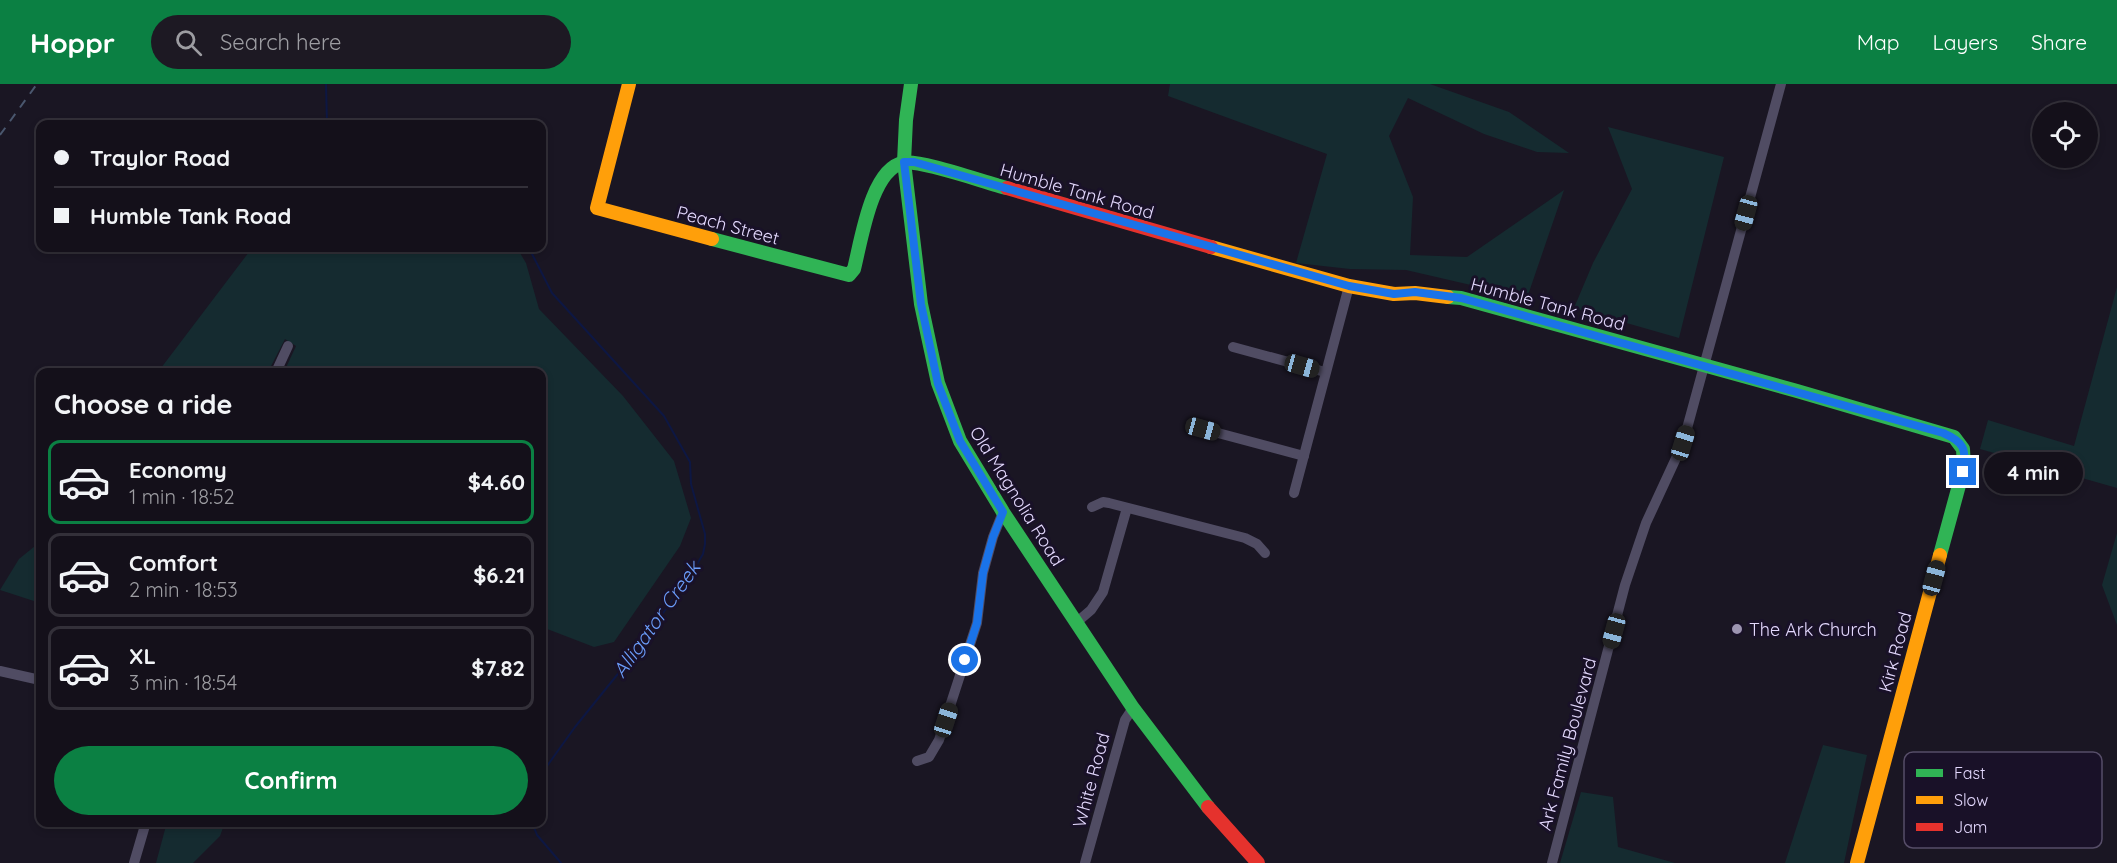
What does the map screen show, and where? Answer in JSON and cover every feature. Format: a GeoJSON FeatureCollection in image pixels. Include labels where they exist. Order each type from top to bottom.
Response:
{"type":"FeatureCollection","features":[{"type":"Feature","properties":{"kind":"street","name":"Peach Street"},"geometry":{"type":"LineString","coordinates":[[630,84],[597,208],[849,275],[854,269],[879,185],[892,168],[904,162]]}},
{"type":"Feature","properties":{"kind":"street","name":"Old Magnolia Road"},"geometry":{"type":"LineString","coordinates":[[911,84],[904,162],[921,304],[938,384],[960,441],[1003,512],[1133,708],[1197,792],[1258,863]]}},
{"type":"Feature","properties":{"kind":"street","name":"Ark Family Boulevard"},"geometry":{"type":"LineString","coordinates":[[1552,863],[1634,556],[1683,443],[1781,84]]}},
{"type":"Feature","properties":{"kind":"street","name":"Humble Tank Road"},"geometry":{"type":"LineString","coordinates":[[904,162],[914,162],[1349,286],[1385,294],[1435,294],[1461,298],[1943,433],[1961,443],[1965,450]]}},
{"type":"Feature","properties":{"kind":"street"},"geometry":{"type":"LineString","coordinates":[[1294,493],[1349,286]]}},
{"type":"Feature","properties":{"kind":"street"},"geometry":{"type":"LineString","coordinates":[[278,368],[288,346]]}},
{"type":"Feature","properties":{"kind":"street"},"geometry":{"type":"LineString","coordinates":[[1233,347],[1325,372]]}},
{"type":"Feature","properties":{"kind":"street"},"geometry":{"type":"LineString","coordinates":[[1203,429],[1304,456]]}},
{"type":"Feature","properties":{"kind":"street","name":"Kirk Road"},"geometry":{"type":"LineString","coordinates":[[1857,863],[1963,472],[1965,450]]}},
{"type":"Feature","properties":{"kind":"street"},"geometry":{"type":"LineString","coordinates":[[1092,507],[1103,502],[1245,538],[1257,544],[1265,553]]}},
{"type":"Feature","properties":{"kind":"street"},"geometry":{"type":"LineString","coordinates":[[1077,622],[1091,610],[1102,592],[1127,508]]}},
{"type":"Feature","properties":{"kind":"street"},"geometry":{"type":"LineString","coordinates":[[917,761],[929,757],[939,740],[977,623],[983,573],[1003,512]]}},
{"type":"Feature","properties":{"kind":"street"},"geometry":{"type":"LineString","coordinates":[[0,671],[36,679]]}},
{"type":"Feature","properties":{"kind":"street","name":"White Road"},"geometry":{"type":"LineString","coordinates":[[1085,863],[1125,720],[1133,708]]}},
{"type":"Feature","properties":{"kind":"street"},"geometry":{"type":"LineString","coordinates":[[134,863],[145,827]]}},
{"type":"Feature","properties":{"kind":"green space"},"geometry":{"type":"Polygon","coordinates":[[[1170,84],[1430,84],[1509,112],[1569,153],[1537,152],[1484,134],[1408,98],[1389,136],[1413,197],[1410,255],[1467,257],[1564,190],[1527,298],[1406,270],[1350,269],[1296,263],[1327,154],[1168,96],[1170,84]]]}},
{"type":"Feature","properties":{"kind":"green space"},"geometry":{"type":"Polygon","coordinates":[[[1608,127],[1724,157],[1679,338],[1574,308],[1593,263],[1632,189],[1608,127]]]}},
{"type":"Feature","properties":{"kind":"green space"},"geometry":{"type":"Polygon","coordinates":[[[249,252],[519,252],[526,263],[539,309],[623,396],[674,461],[691,518],[680,546],[614,642],[594,647],[546,629],[546,368],[286,368],[296,346],[285,339],[270,368],[161,368],[249,252]]]}},
{"type":"Feature","properties":{"kind":"green space"},"geometry":{"type":"Polygon","coordinates":[[[2117,287],[2117,488],[1980,449],[1988,420],[2074,446],[2117,287]]]}},
{"type":"Feature","properties":{"kind":"green space"},"geometry":{"type":"Polygon","coordinates":[[[2117,533],[2117,625],[2102,585],[2117,533]]]}},
{"type":"Feature","properties":{"kind":"green space"},"geometry":{"type":"Polygon","coordinates":[[[36,545],[36,602],[0,590],[19,559],[36,545]]]}},
{"type":"Feature","properties":{"kind":"green space"},"geometry":{"type":"Polygon","coordinates":[[[1823,745],[1867,755],[1844,863],[1785,863],[1823,745]]]}},
{"type":"Feature","properties":{"kind":"green space"},"geometry":{"type":"Polygon","coordinates":[[[1581,792],[1613,797],[1618,847],[1675,863],[1560,863],[1581,792]]]}},
{"type":"Feature","properties":{"kind":"green space"},"geometry":{"type":"Polygon","coordinates":[[[166,827],[223,827],[220,836],[193,863],[156,863],[166,827]]]}},
{"type":"Feature","properties":{"kind":"waterway","name":"Alligator Creek"},"geometry":{"type":"LineString","coordinates":[[326,84],[327,120]]}},
{"type":"Feature","properties":{"kind":"waterway","name":"Alligator Creek"},"geometry":{"type":"LineString","coordinates":[[531,252],[552,293],[664,416],[690,462],[691,484],[705,534],[703,554],[693,571],[634,654],[575,727],[546,767]]}},
{"type":"Feature","properties":{"kind":"waterway","name":"Alligator Creek"},"geometry":{"type":"LineString","coordinates":[[534,827],[537,835],[561,863]]}},
{"type":"Feature","properties":{"kind":"railway"},"geometry":{"type":"LineString","coordinates":[[0,135],[37,84]]}},
{"type":"Feature","properties":{"kind":"traffic: fast"},"geometry":{"type":"LineString","coordinates":[[911,84],[904,162],[921,304],[938,383],[960,441],[1003,512],[1133,708],[1208,807]]}},
{"type":"Feature","properties":{"kind":"traffic: fast"},"geometry":{"type":"LineString","coordinates":[[712,239],[849,275],[854,269],[864,225],[875,192],[892,168],[903,163],[923,165],[1007,188]]}},
{"type":"Feature","properties":{"kind":"traffic: fast"},"geometry":{"type":"LineString","coordinates":[[1448,297],[1461,298],[1954,437],[1963,449],[1964,467],[1940,555]]}},
{"type":"Feature","properties":{"kind":"traffic: slow"},"geometry":{"type":"LineString","coordinates":[[629,84],[597,208],[712,239]]}},
{"type":"Feature","properties":{"kind":"traffic: slow"},"geometry":{"type":"LineString","coordinates":[[1211,247],[1349,286],[1394,294],[1415,293],[1448,297]]}},
{"type":"Feature","properties":{"kind":"traffic: slow"},"geometry":{"type":"LineString","coordinates":[[1857,863],[1940,555]]}},
{"type":"Feature","properties":{"kind":"traffic: jam"},"geometry":{"type":"LineString","coordinates":[[1007,188],[1211,247]]}},
{"type":"Feature","properties":{"kind":"traffic: jam"},"geometry":{"type":"LineString","coordinates":[[1208,807],[1258,863]]}},
{"type":"Feature","properties":{"kind":"place","name":"The Ark Church"},"geometry":{"type":"Point","coordinates":[1737,629]}},
{"type":"Feature","properties":{"kind":"route"},"geometry":{"type":"LineString","coordinates":[[965,660],[977,623],[983,573],[1003,512],[960,441],[938,384],[921,304],[904,162],[914,162],[1349,286],[1394,294],[1415,292],[1461,298],[1943,433],[1954,437],[1965,450],[1963,472]]}}]}
